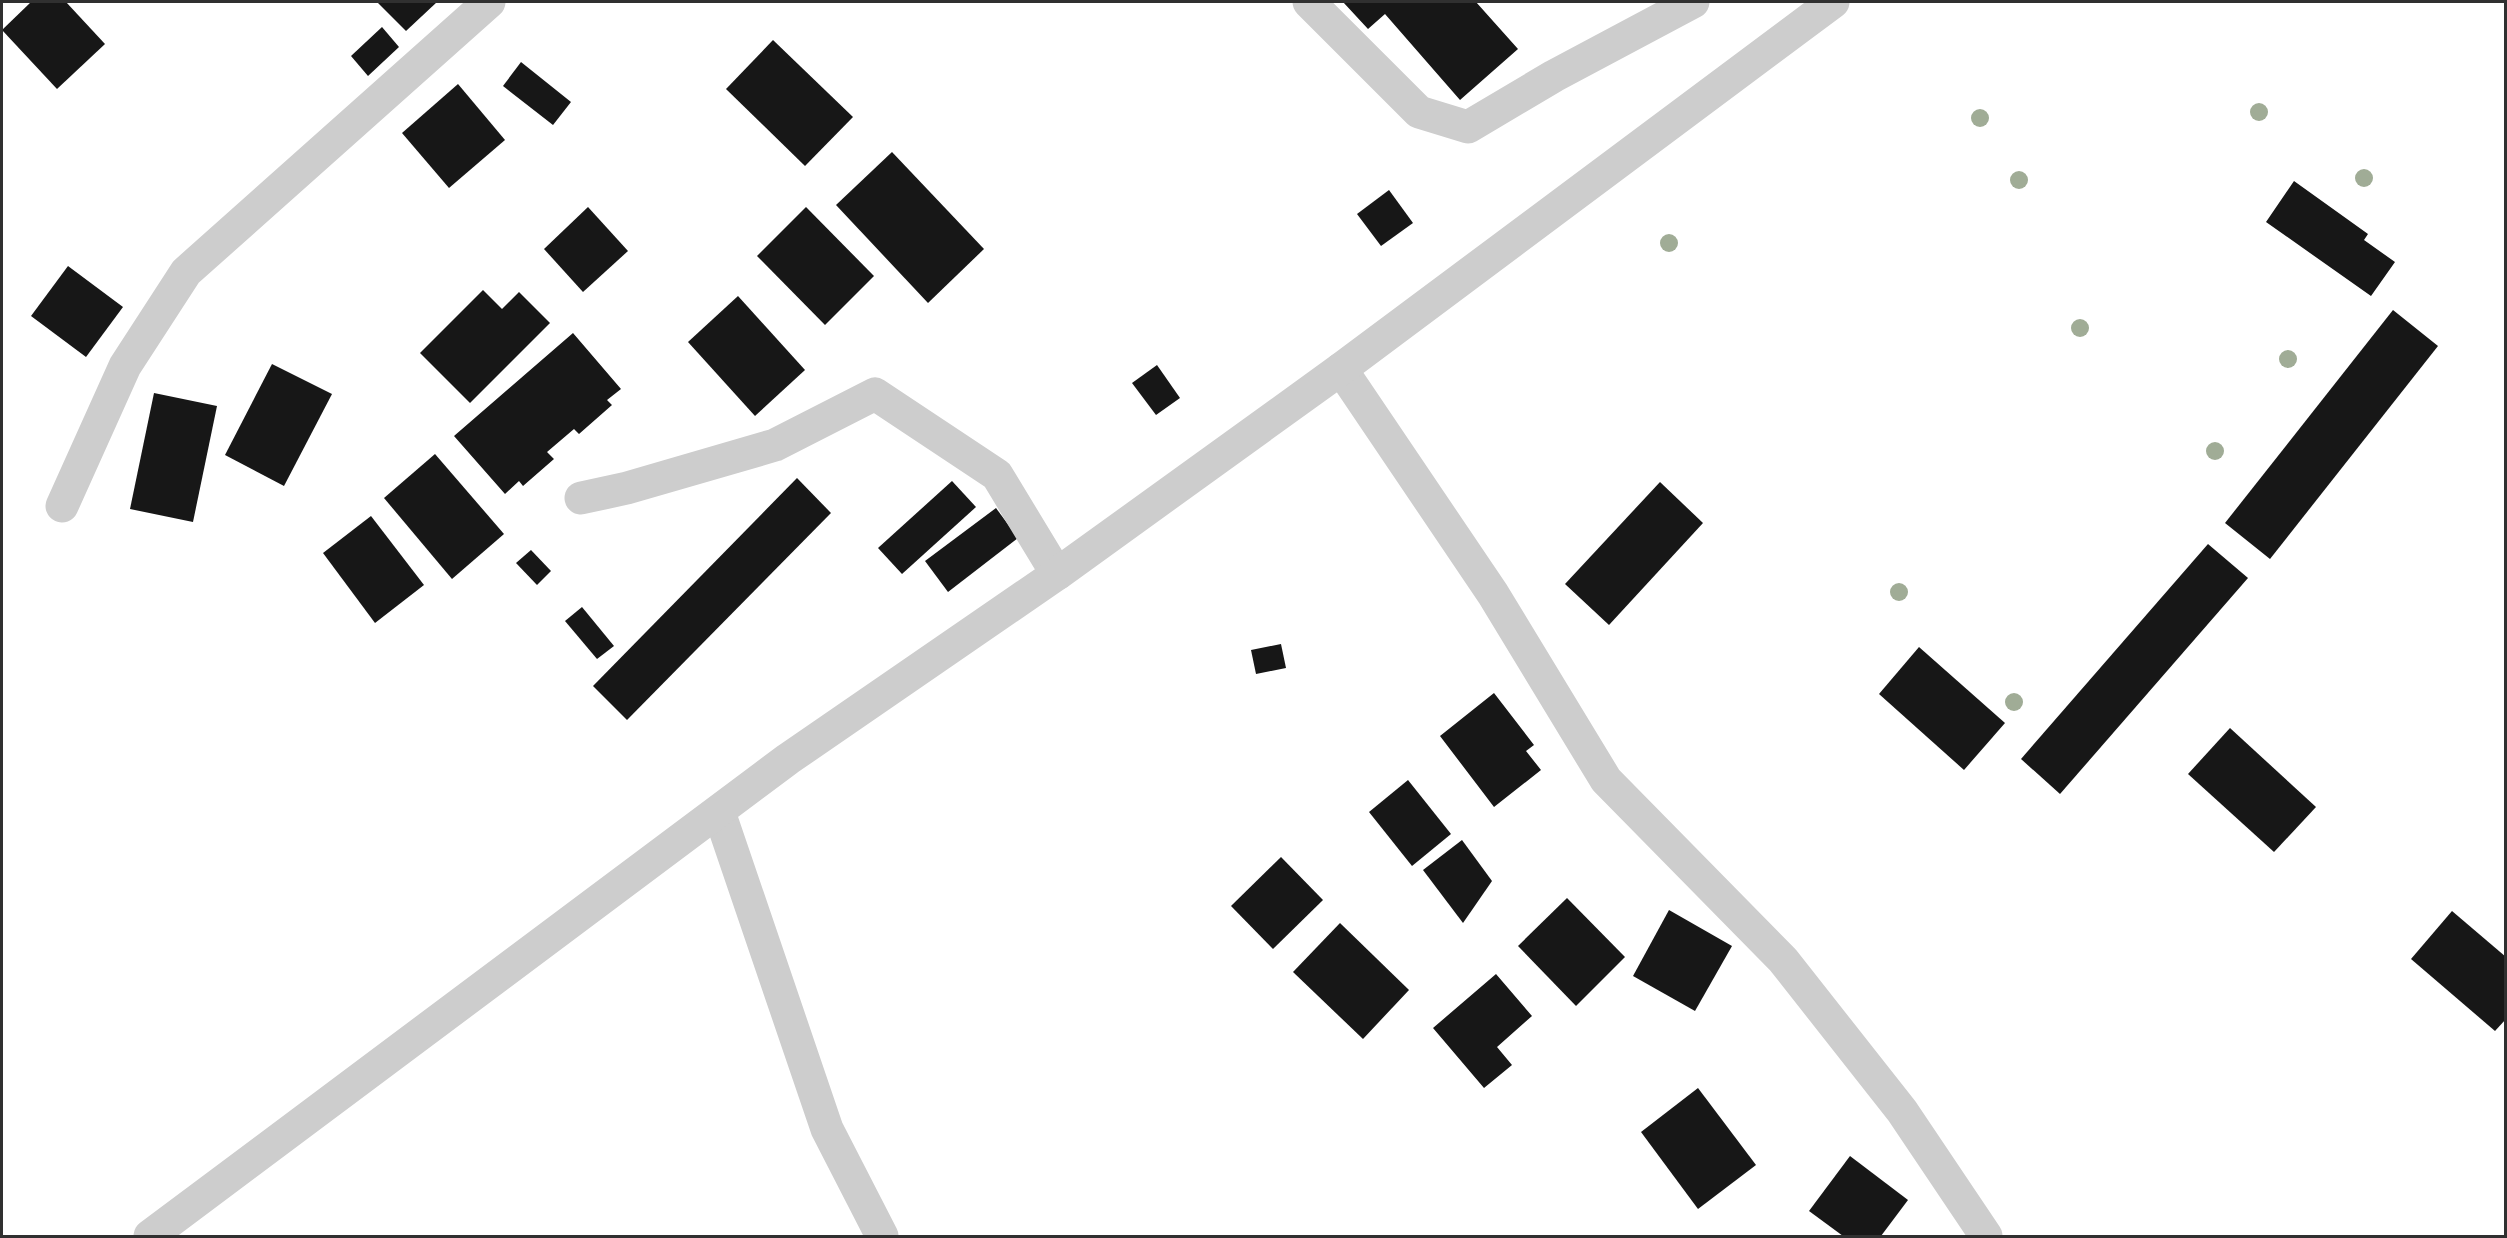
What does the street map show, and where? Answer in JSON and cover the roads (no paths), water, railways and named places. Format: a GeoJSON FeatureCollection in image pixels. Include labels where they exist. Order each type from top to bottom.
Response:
{"type":"FeatureCollection","features":[{"type":"Feature","properties":{"kind":"street"},"geometry":{"type":"LineString","coordinates":[[62,506],[125,366],[186,272],[489,2]]}},
{"type":"Feature","properties":{"kind":"street"},"geometry":{"type":"LineString","coordinates":[[1309,2],[1419,112],[1468,127],[1554,76],[1693,2]]}},
{"type":"Feature","properties":{"kind":"street"},"geometry":{"type":"LineString","coordinates":[[150,1236],[788,759],[1057,574],[1341,369],[1833,2]]}},
{"type":"Feature","properties":{"kind":"street"},"geometry":{"type":"LineString","coordinates":[[1341,369],[1493,594],[1606,780],[1783,960],[1902,1111],[1986,1236]]}},
{"type":"Feature","properties":{"kind":"street"},"geometry":{"type":"LineString","coordinates":[[581,498],[627,489],[775,445],[875,394],[997,474],[1057,574]]}},
{"type":"Feature","properties":{"kind":"street"},"geometry":{"type":"LineString","coordinates":[[719,812],[827,1129],[882,1236]]}}]}
